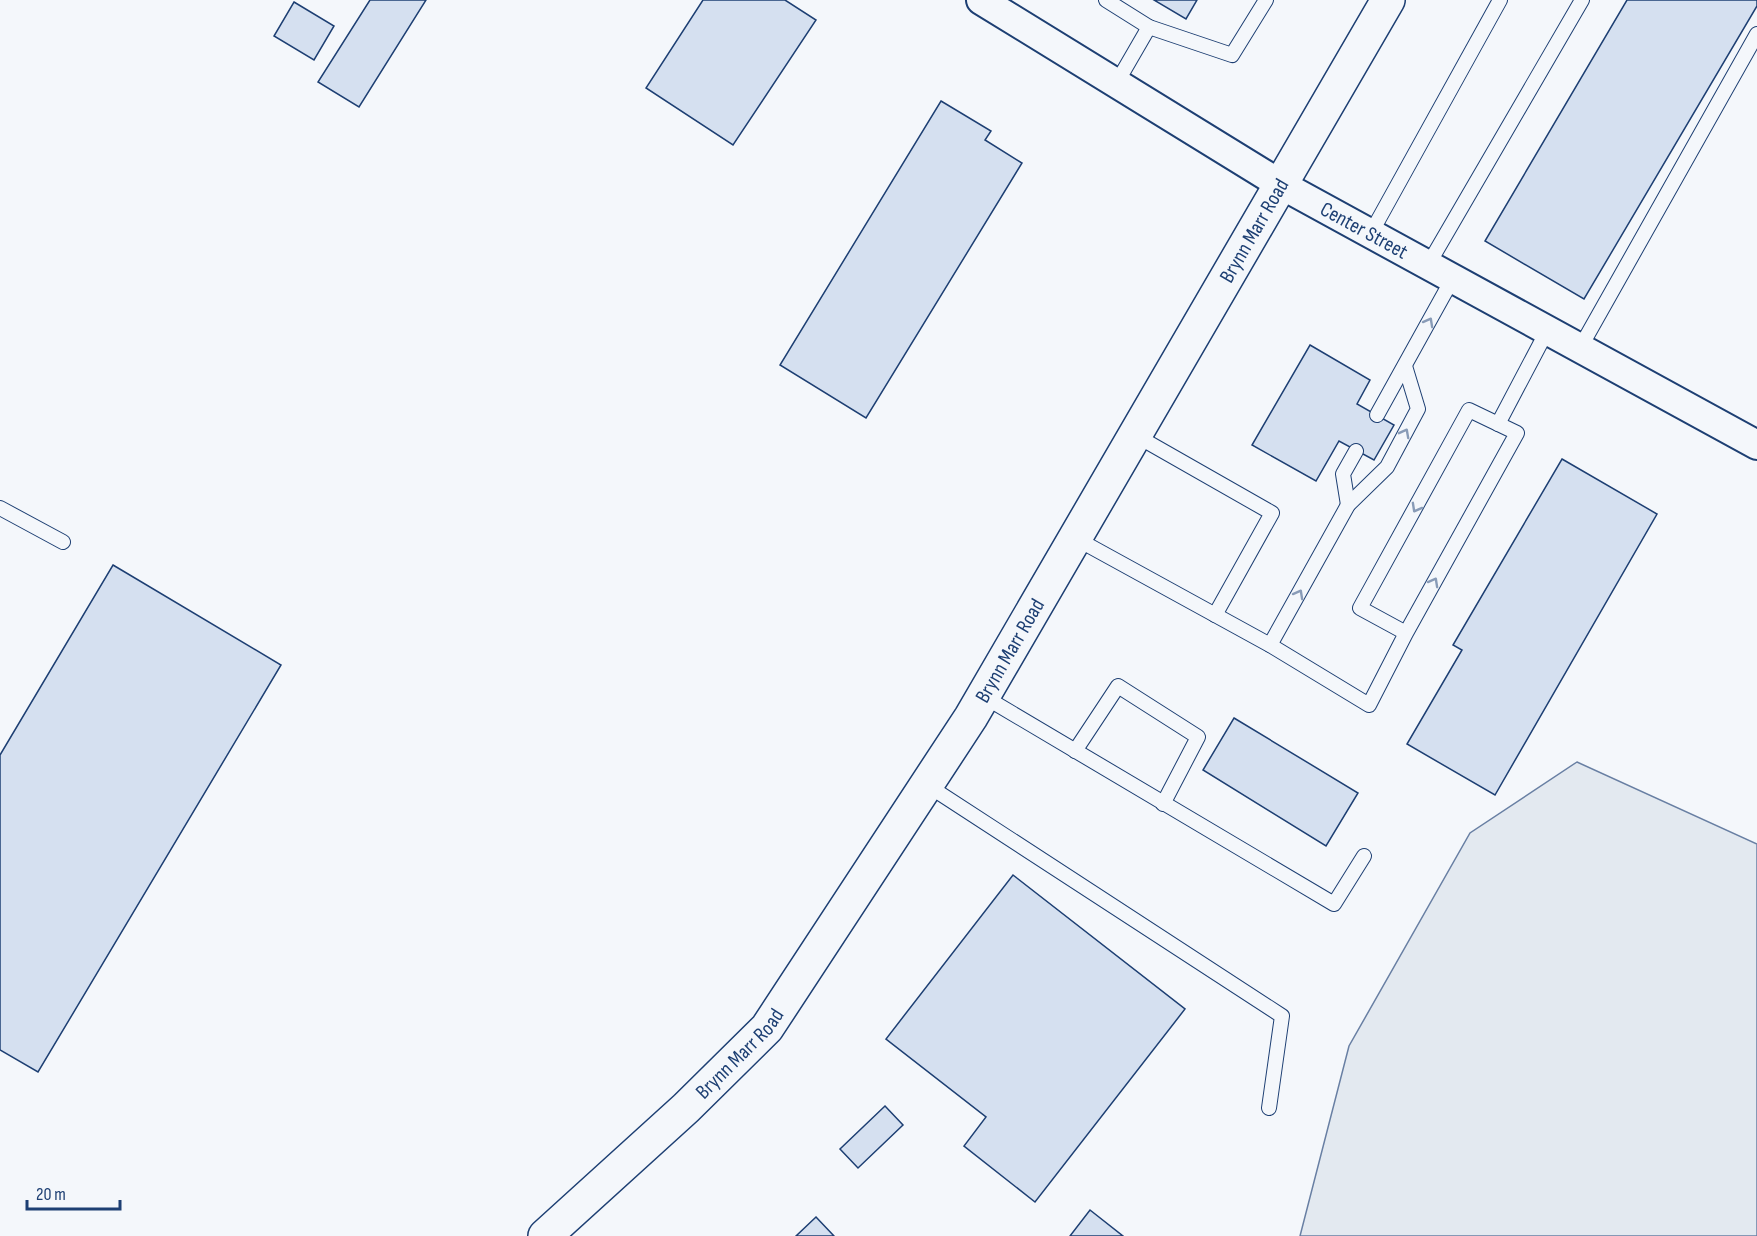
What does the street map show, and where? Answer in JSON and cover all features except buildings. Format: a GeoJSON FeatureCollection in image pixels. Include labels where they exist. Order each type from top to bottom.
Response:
{"type":"FeatureCollection","features":[{"type":"Feature","properties":{"kind":"street","name":"Center Street"},"geometry":{"type":"LineString","coordinates":[[981,0],[1280,184],[1757,445]]}},
{"type":"Feature","properties":{"kind":"street","name":"Brynn Marr Road"},"geometry":{"type":"LineString","coordinates":[[546,1236],[686,1108],[766,1028],[927,785],[983,696],[1388,0]]}},
{"type":"Feature","properties":{"kind":"lane"},"geometry":{"type":"LineString","coordinates":[[1106,0],[1149,27],[1232,55],[1266,0]]}},
{"type":"Feature","properties":{"kind":"lane"},"geometry":{"type":"LineString","coordinates":[[1371,234],[1500,0]]}},
{"type":"Feature","properties":{"kind":"lane"},"geometry":{"type":"LineString","coordinates":[[1428,265],[1582,0]]}},
{"type":"Feature","properties":{"kind":"lane"},"geometry":{"type":"LineString","coordinates":[[1116,84],[1149,27]]}},
{"type":"Feature","properties":{"kind":"lane"},"geometry":{"type":"LineString","coordinates":[[1580,348],[1757,34]]}},
{"type":"Feature","properties":{"kind":"lane"},"geometry":{"type":"LineString","coordinates":[[1377,416],[1453,278]]}},
{"type":"Feature","properties":{"kind":"lane"},"geometry":{"type":"LineString","coordinates":[[1498,424],[1547,330]]}},
{"type":"Feature","properties":{"kind":"lane"},"geometry":{"type":"LineString","coordinates":[[1270,645],[1348,506],[1388,467],[1418,409],[1405,366]]}},
{"type":"Feature","properties":{"kind":"lane"},"geometry":{"type":"LineString","coordinates":[[1075,538],[1270,645],[1369,705],[1516,433],[1469,410],[1360,608],[1406,633]]}},
{"type":"Feature","properties":{"kind":"lane"},"geometry":{"type":"LineString","coordinates":[[1135,435],[1272,513],[1215,615]]}},
{"type":"Feature","properties":{"kind":"lane"},"geometry":{"type":"LineString","coordinates":[[1348,506],[1343,474],[1356,451]]}},
{"type":"Feature","properties":{"kind":"lane"},"geometry":{"type":"LineString","coordinates":[[0,508],[63,542]]}},
{"type":"Feature","properties":{"kind":"lane"},"geometry":{"type":"LineString","coordinates":[[1075,751],[1118,686],[1198,737],[1163,804]]}},
{"type":"Feature","properties":{"kind":"lane"},"geometry":{"type":"LineString","coordinates":[[983,696],[1334,904],[1364,856]]}},
{"type":"Feature","properties":{"kind":"lane"},"geometry":{"type":"LineString","coordinates":[[927,785],[1282,1016],[1269,1108]]}},
{"type":"Feature","properties":{"kind":"shaded area"},"geometry":{"type":"Polygon","coordinates":[[[1577,762],[1757,844],[1757,1236],[1300,1236],[1349,1046],[1470,833],[1577,762]]]}}]}
